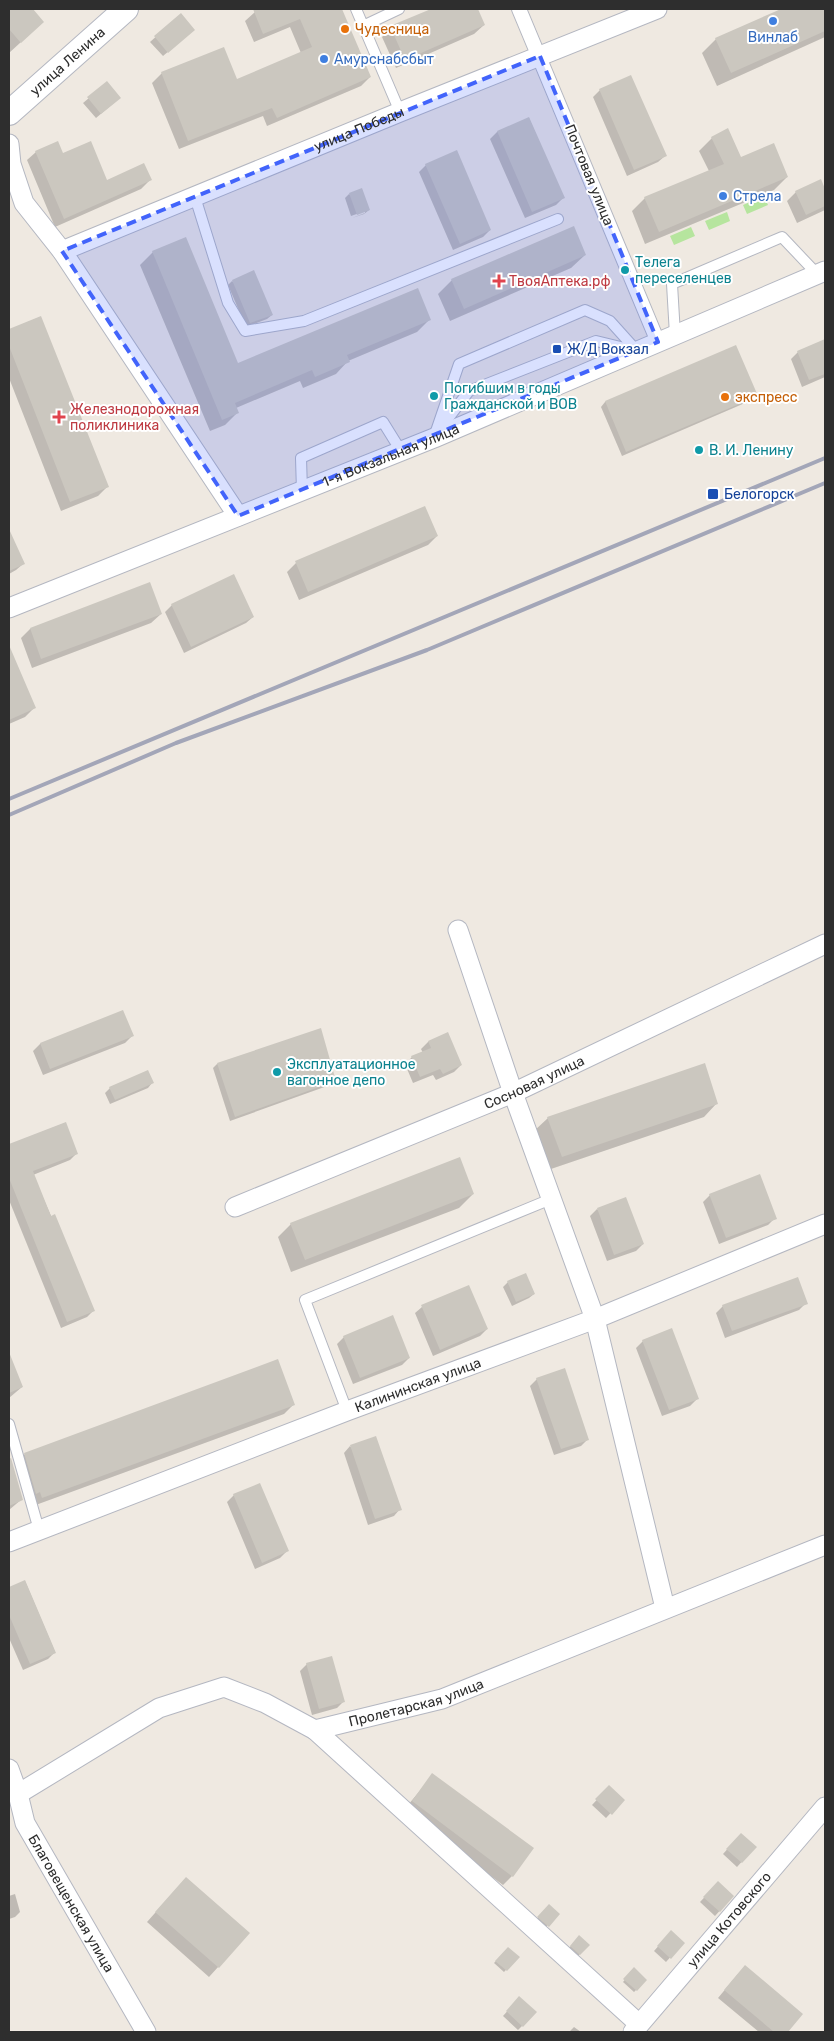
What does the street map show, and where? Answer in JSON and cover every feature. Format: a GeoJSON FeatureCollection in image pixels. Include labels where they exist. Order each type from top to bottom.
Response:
{"type":"FeatureCollection","features":[{"type":"Feature","properties":{"kind":"street","name":"улица Ленина"},"geometry":{"type":"LineString","coordinates":[[9,114],[126,9]]}},
{"type":"Feature","properties":{"kind":"street","name":"Почтовая улица"},"geometry":{"type":"LineString","coordinates":[[520,9],[667,339]]}},
{"type":"Feature","properties":{"kind":"street","name":"улица Победы"},"geometry":{"type":"LineString","coordinates":[[62,251],[400,112],[658,9]]}},
{"type":"Feature","properties":{"kind":"street"},"geometry":{"type":"LineString","coordinates":[[9,144],[11,164],[24,204],[62,251],[238,516]]}},
{"type":"Feature","properties":{"kind":"street","name":"1-я Вокзальная улица"},"geometry":{"type":"LineString","coordinates":[[9,608],[434,438],[821,273]]}},
{"type":"Feature","properties":{"kind":"street"},"geometry":{"type":"LineString","coordinates":[[458,930],[513,1093],[595,1319],[665,1608]]}},
{"type":"Feature","properties":{"kind":"street","name":"Сосновая улица"},"geometry":{"type":"LineString","coordinates":[[235,1207],[513,1093],[825,944]]}},
{"type":"Feature","properties":{"kind":"street","name":"Калининская улица"},"geometry":{"type":"LineString","coordinates":[[9,1542],[347,1411],[595,1319],[825,1224]]}},
{"type":"Feature","properties":{"kind":"street","name":"Пролетарская улица"},"geometry":{"type":"LineString","coordinates":[[315,1730],[442,1699],[825,1545]]}},
{"type":"Feature","properties":{"kind":"street"},"geometry":{"type":"LineString","coordinates":[[18,1794],[159,1708],[224,1687],[265,1703],[315,1730],[636,2028]]}},
{"type":"Feature","properties":{"kind":"street","name":"Благовещенская улица"},"geometry":{"type":"LineString","coordinates":[[9,1769],[18,1794],[17,1826],[146,2032]]}},
{"type":"Feature","properties":{"kind":"street","name":"улица Котовского"},"geometry":{"type":"LineString","coordinates":[[636,2028],[825,1806]]}},
{"type":"Feature","properties":{"kind":"lane"},"geometry":{"type":"LineString","coordinates":[[356,9],[400,112]]}},
{"type":"Feature","properties":{"kind":"lane"},"geometry":{"type":"LineString","coordinates":[[363,26],[399,9]]}},
{"type":"Feature","properties":{"kind":"lane"},"geometry":{"type":"LineString","coordinates":[[195,197],[228,302],[244,330],[304,321],[558,219]]}},
{"type":"Feature","properties":{"kind":"lane"},"geometry":{"type":"LineString","coordinates":[[667,339],[672,284],[782,236],[821,273]]}},
{"type":"Feature","properties":{"kind":"lane"},"geometry":{"type":"LineString","coordinates":[[434,438],[459,364],[585,310],[610,321],[637,351]]}},
{"type":"Feature","properties":{"kind":"lane"},"geometry":{"type":"LineString","coordinates":[[434,438],[469,391],[596,341],[637,351]]}},
{"type":"Feature","properties":{"kind":"lane"},"geometry":{"type":"LineString","coordinates":[[302,491],[301,458],[383,422],[401,451]]}},
{"type":"Feature","properties":{"kind":"lane"},"geometry":{"type":"LineString","coordinates":[[347,1411],[305,1300],[552,1199]]}},
{"type":"Feature","properties":{"kind":"lane"},"geometry":{"type":"LineString","coordinates":[[9,1424],[39,1530]]}},
{"type":"Feature","properties":{"kind":"highlighted area"},"geometry":{"type":"Polygon","coordinates":[[[540,56],[658,342],[238,516],[62,251],[540,56]]]}},
{"type":"Feature","properties":{"kind":"green space"},"geometry":{"type":"Polygon","coordinates":[[[764,196],[768,205],[747,214],[743,205],[764,196]]]}},
{"type":"Feature","properties":{"kind":"green space"},"geometry":{"type":"Polygon","coordinates":[[[727,212],[730,221],[709,230],[705,221],[727,212]]]}},
{"type":"Feature","properties":{"kind":"green space"},"geometry":{"type":"Polygon","coordinates":[[[691,227],[695,236],[674,245],[670,236],[691,227]]]}},
{"type":"Feature","properties":{"kind":"building"},"geometry":{"type":"Polygon","coordinates":[[[9,9],[33,9],[44,22],[21,43],[9,29],[9,9]]]}},
{"type":"Feature","properties":{"kind":"building"},"geometry":{"type":"Polygon","coordinates":[[[253,9],[342,9],[371,77],[277,118],[272,108],[188,141],[161,72],[224,47],[237,79],[312,47],[300,19],[263,34],[253,9]]]}},
{"type":"Feature","properties":{"kind":"building"},"geometry":{"type":"Polygon","coordinates":[[[431,9],[478,9],[485,25],[405,60],[390,26],[431,9]]]}},
{"type":"Feature","properties":{"kind":"building"},"geometry":{"type":"Polygon","coordinates":[[[781,9],[825,9],[825,31],[731,73],[715,38],[781,9]]]}},
{"type":"Feature","properties":{"kind":"building"},"geometry":{"type":"Polygon","coordinates":[[[181,13],[195,30],[168,53],[154,36],[181,13]]]}},
{"type":"Feature","properties":{"kind":"building"},"geometry":{"type":"Polygon","coordinates":[[[631,75],[667,156],[634,170],[599,89],[631,75]]]}},
{"type":"Feature","properties":{"kind":"building"},"geometry":{"type":"Polygon","coordinates":[[[107,81],[121,98],[101,114],[87,97],[107,81]]]}},
{"type":"Feature","properties":{"kind":"building"},"geometry":{"type":"Polygon","coordinates":[[[529,117],[565,198],[532,212],[497,131],[529,117]]]}},
{"type":"Feature","properties":{"kind":"building"},"geometry":{"type":"Polygon","coordinates":[[[728,128],[741,157],[774,143],[788,177],[659,232],[644,197],[724,164],[711,137],[728,128]]]}},
{"type":"Feature","properties":{"kind":"building"},"geometry":{"type":"Polygon","coordinates":[[[58,141],[63,153],[91,141],[107,180],[144,163],[152,180],[64,219],[35,151],[58,141]]]}},
{"type":"Feature","properties":{"kind":"building"},"geometry":{"type":"Polygon","coordinates":[[[457,150],[491,230],[460,244],[425,164],[457,150]]]}},
{"type":"Feature","properties":{"kind":"building"},"geometry":{"type":"Polygon","coordinates":[[[821,179],[825,189],[825,206],[806,215],[795,191],[821,179]]]}},
{"type":"Feature","properties":{"kind":"building"},"geometry":{"type":"Polygon","coordinates":[[[362,188],[370,210],[357,215],[349,193],[362,188]]]}},
{"type":"Feature","properties":{"kind":"building"},"geometry":{"type":"Polygon","coordinates":[[[574,226],[586,255],[464,309],[451,279],[574,226]]]}},
{"type":"Feature","properties":{"kind":"building"},"geometry":{"type":"Polygon","coordinates":[[[186,237],[238,363],[418,288],[431,320],[347,355],[350,362],[315,377],[312,370],[235,403],[239,413],[222,420],[152,251],[186,237]]]}},
{"type":"Feature","properties":{"kind":"building"},"geometry":{"type":"Polygon","coordinates":[[[254,270],[273,315],[250,323],[232,280],[254,270]]]}},
{"type":"Feature","properties":{"kind":"building","name":"Железнодорожная поликлиника"},"geometry":{"type":"Polygon","coordinates":[[[41,316],[109,487],[70,502],[9,346],[9,329],[41,316]]]}},
{"type":"Feature","properties":{"kind":"building"},"geometry":{"type":"Polygon","coordinates":[[[825,339],[825,374],[809,380],[797,351],[825,339]]]}},
{"type":"Feature","properties":{"kind":"building"},"geometry":{"type":"Polygon","coordinates":[[[736,345],[758,396],[626,452],[605,401],[736,345]]]}},
{"type":"Feature","properties":{"kind":"building"},"geometry":{"type":"Polygon","coordinates":[[[425,506],[438,536],[308,592],[295,561],[425,506]]]}},
{"type":"Feature","properties":{"kind":"building"},"geometry":{"type":"Polygon","coordinates":[[[9,529],[25,564],[9,571],[9,529]]]}},
{"type":"Feature","properties":{"kind":"building"},"geometry":{"type":"Polygon","coordinates":[[[234,574],[254,617],[191,647],[171,604],[234,574]]]}},
{"type":"Feature","properties":{"kind":"building"},"geometry":{"type":"Polygon","coordinates":[[[150,582],[162,614],[41,659],[30,628],[150,582]]]}},
{"type":"Feature","properties":{"kind":"building"},"geometry":{"type":"Polygon","coordinates":[[[9,645],[36,708],[9,720],[9,645]]]}},
{"type":"Feature","properties":{"kind":"building"},"geometry":{"type":"Polygon","coordinates":[[[123,1010],[134,1036],[50,1069],[40,1043],[123,1010]]]}},
{"type":"Feature","properties":{"kind":"building","name":"Эксплуатационное вагонное депо"},"geometry":{"type":"Polygon","coordinates":[[[321,1028],[336,1081],[235,1117],[217,1063],[321,1028]]]}},
{"type":"Feature","properties":{"kind":"building"},"geometry":{"type":"Polygon","coordinates":[[[448,1032],[462,1065],[443,1074],[440,1069],[420,1077],[411,1056],[431,1048],[428,1041],[448,1032]]]}},
{"type":"Feature","properties":{"kind":"building"},"geometry":{"type":"Polygon","coordinates":[[[705,1063],[718,1104],[562,1157],[547,1117],[705,1063]]]}},
{"type":"Feature","properties":{"kind":"building"},"geometry":{"type":"Polygon","coordinates":[[[148,1070],[154,1083],[115,1100],[109,1087],[148,1070]]]}},
{"type":"Feature","properties":{"kind":"building"},"geometry":{"type":"Polygon","coordinates":[[[66,1122],[78,1154],[33,1171],[51,1216],[55,1214],[95,1311],[67,1322],[9,1178],[9,1144],[66,1122]]]}},
{"type":"Feature","properties":{"kind":"building"},"geometry":{"type":"Polygon","coordinates":[[[460,1157],[474,1194],[305,1260],[290,1223],[460,1157]]]}},
{"type":"Feature","properties":{"kind":"building"},"geometry":{"type":"Polygon","coordinates":[[[760,1174],[777,1219],[726,1238],[709,1194],[760,1174]]]}},
{"type":"Feature","properties":{"kind":"building"},"geometry":{"type":"Polygon","coordinates":[[[626,1197],[644,1244],[614,1255],[597,1208],[626,1197]]]}},
{"type":"Feature","properties":{"kind":"building"},"geometry":{"type":"Polygon","coordinates":[[[526,1273],[535,1294],[516,1302],[507,1281],[526,1273]]]}},
{"type":"Feature","properties":{"kind":"building"},"geometry":{"type":"Polygon","coordinates":[[[798,1277],[808,1304],[732,1331],[722,1305],[798,1277]]]}},
{"type":"Feature","properties":{"kind":"building"},"geometry":{"type":"Polygon","coordinates":[[[469,1285],[488,1329],[440,1350],[421,1305],[469,1285]]]}},
{"type":"Feature","properties":{"kind":"building"},"geometry":{"type":"Polygon","coordinates":[[[393,1315],[410,1358],[360,1378],[343,1336],[393,1315]]]}},
{"type":"Feature","properties":{"kind":"building"},"geometry":{"type":"Polygon","coordinates":[[[672,1328],[699,1399],[669,1410],[642,1340],[672,1328]]]}},
{"type":"Feature","properties":{"kind":"building"},"geometry":{"type":"Polygon","coordinates":[[[9,1352],[23,1387],[9,1393],[9,1352]]]}},
{"type":"Feature","properties":{"kind":"building"},"geometry":{"type":"Polygon","coordinates":[[[278,1359],[295,1405],[42,1498],[40,1492],[36,1494],[24,1453],[278,1359]]]}},
{"type":"Feature","properties":{"kind":"building"},"geometry":{"type":"Polygon","coordinates":[[[565,1368],[589,1440],[561,1449],[536,1378],[565,1368]]]}},
{"type":"Feature","properties":{"kind":"building"},"geometry":{"type":"Polygon","coordinates":[[[376,1436],[402,1510],[375,1519],[350,1445],[376,1436]]]}},
{"type":"Feature","properties":{"kind":"building"},"geometry":{"type":"Polygon","coordinates":[[[11,1458],[23,1500],[9,1506],[9,1459],[11,1458]]]}},
{"type":"Feature","properties":{"kind":"building"},"geometry":{"type":"Polygon","coordinates":[[[260,1483],[289,1551],[262,1563],[233,1494],[260,1483]]]}},
{"type":"Feature","properties":{"kind":"building"},"geometry":{"type":"Polygon","coordinates":[[[25,1580],[56,1653],[30,1664],[9,1615],[9,1587],[25,1580]]]}},
{"type":"Feature","properties":{"kind":"building"},"geometry":{"type":"Polygon","coordinates":[[[332,1656],[345,1702],[319,1709],[306,1663],[332,1656]]]}},
{"type":"Feature","properties":{"kind":"building"},"geometry":{"type":"Polygon","coordinates":[[[432,1773],[534,1848],[513,1877],[412,1801],[432,1773]]]}},
{"type":"Feature","properties":{"kind":"building"},"geometry":{"type":"Polygon","coordinates":[[[609,1785],[625,1800],[612,1815],[595,1799],[609,1785]]]}},
{"type":"Feature","properties":{"kind":"building"},"geometry":{"type":"Polygon","coordinates":[[[741,1833],[757,1847],[742,1863],[726,1849],[741,1833]]]}},
{"type":"Feature","properties":{"kind":"building"},"geometry":{"type":"Polygon","coordinates":[[[186,1877],[250,1933],[219,1968],[155,1912],[186,1877]]]}},
{"type":"Feature","properties":{"kind":"building"},"geometry":{"type":"Polygon","coordinates":[[[718,1881],[734,1896],[720,1912],[703,1897],[718,1881]]]}},
{"type":"Feature","properties":{"kind":"building"},"geometry":{"type":"Polygon","coordinates":[[[549,1904],[560,1914],[549,1927],[537,1917],[549,1904]]]}},
{"type":"Feature","properties":{"kind":"building"},"geometry":{"type":"Polygon","coordinates":[[[671,1930],[685,1943],[671,1959],[657,1946],[671,1930]]]}},
{"type":"Feature","properties":{"kind":"building"},"geometry":{"type":"Polygon","coordinates":[[[579,1935],[590,1945],[580,1955],[570,1946],[579,1935]]]}},
{"type":"Feature","properties":{"kind":"building"},"geometry":{"type":"Polygon","coordinates":[[[508,1947],[520,1957],[507,1971],[495,1961],[508,1947]]]}},
{"type":"Feature","properties":{"kind":"building"},"geometry":{"type":"Polygon","coordinates":[[[745,1965],[803,2014],[788,2032],[774,2032],[724,1990],[745,1965]]]}},
{"type":"Feature","properties":{"kind":"building"},"geometry":{"type":"Polygon","coordinates":[[[634,1967],[647,1980],[637,1991],[623,1979],[634,1967]]]}},
{"type":"Feature","properties":{"kind":"building"},"geometry":{"type":"Polygon","coordinates":[[[519,1996],[537,2012],[523,2027],[506,2011],[519,1996]]]}},
{"type":"Feature","properties":{"kind":"railway"},"geometry":{"type":"LineString","coordinates":[[9,799],[825,458]]}},
{"type":"Feature","properties":{"kind":"railway"},"geometry":{"type":"LineString","coordinates":[[9,815],[176,743],[427,650],[825,483]]}},
{"type":"Feature","properties":{"kind":"place","name":"Винлаб"},"geometry":{"type":"Point","coordinates":[773,21]}},
{"type":"Feature","properties":{"kind":"place","name":"Чудесница"},"geometry":{"type":"Point","coordinates":[345,29]}},
{"type":"Feature","properties":{"kind":"place","name":"Амурснабсбыт"},"geometry":{"type":"Point","coordinates":[324,59]}},
{"type":"Feature","properties":{"kind":"place","name":"Стрела"},"geometry":{"type":"Point","coordinates":[723,196]}},
{"type":"Feature","properties":{"kind":"place","name":"Телега переселенцев"},"geometry":{"type":"Point","coordinates":[625,270]}},
{"type":"Feature","properties":{"kind":"place","name":"ТвояАптека.рф"},"geometry":{"type":"Point","coordinates":[499,281]}},
{"type":"Feature","properties":{"kind":"place","name":"Ж/Д Вокзал"},"geometry":{"type":"Point","coordinates":[557,349]}},
{"type":"Feature","properties":{"kind":"place","name":"Погибшим в годы Гражданской и ВОВ"},"geometry":{"type":"Point","coordinates":[434,396]}},
{"type":"Feature","properties":{"kind":"place","name":"экспресс"},"geometry":{"type":"Point","coordinates":[725,397]}},
{"type":"Feature","properties":{"kind":"place","name":"Железнодорожная поликлиника"},"geometry":{"type":"Point","coordinates":[59,417]}},
{"type":"Feature","properties":{"kind":"place","name":"В. И. Ленину"},"geometry":{"type":"Point","coordinates":[699,450]}},
{"type":"Feature","properties":{"kind":"place","name":"Белогорск"},"geometry":{"type":"Point","coordinates":[713,494]}},
{"type":"Feature","properties":{"kind":"place","name":"Эксплуатационное вагонное депо"},"geometry":{"type":"Point","coordinates":[277,1072]}}]}
